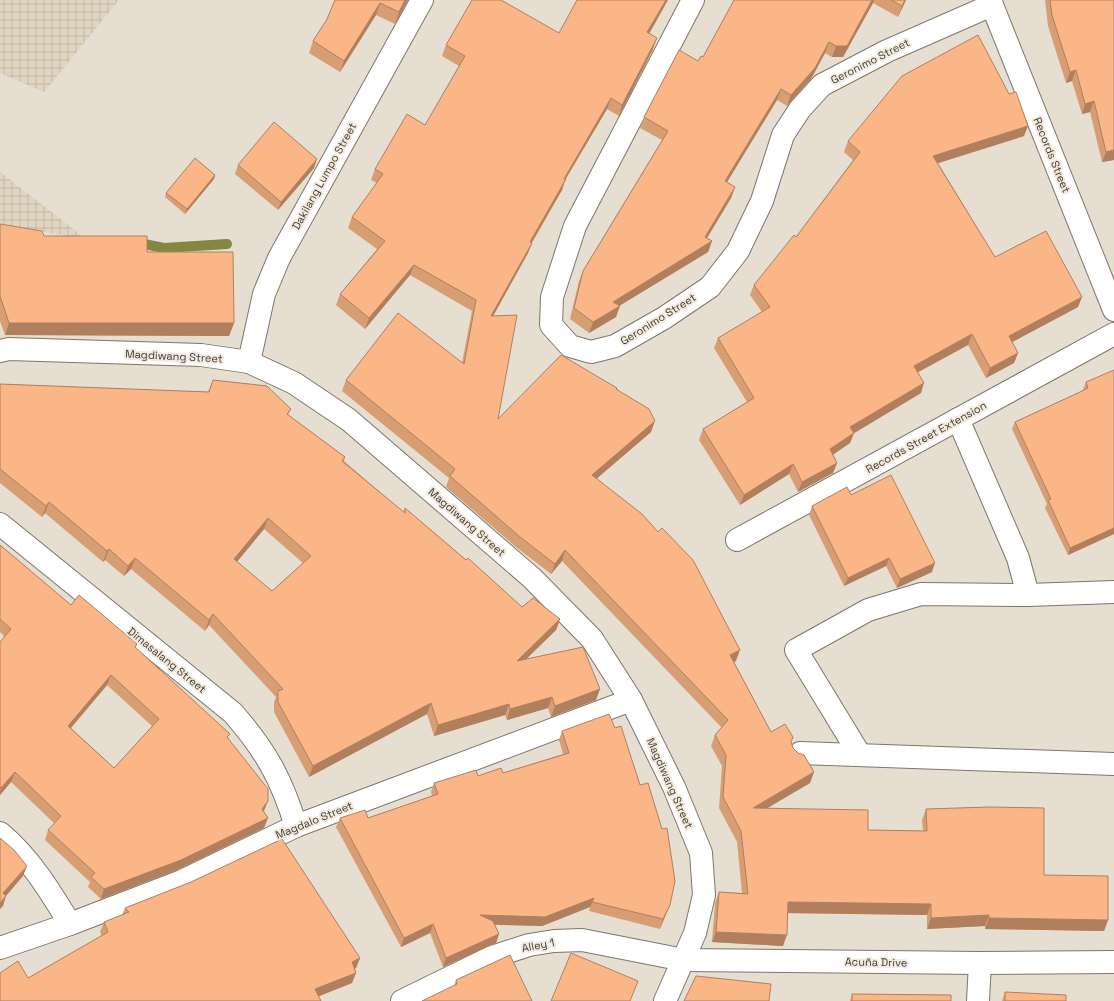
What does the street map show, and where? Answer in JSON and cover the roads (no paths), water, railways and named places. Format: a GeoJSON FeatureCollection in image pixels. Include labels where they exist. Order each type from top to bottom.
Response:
{"type":"FeatureCollection","features":[{"type":"Feature","properties":{"kind":"street","name":"Dakilang Lumpo Street"},"geometry":{"type":"LineString","coordinates":[[249,362],[264,294],[279,258],[422,0]]}},
{"type":"Feature","properties":{"kind":"street","name":"Geronimo Street"},"geometry":{"type":"LineString","coordinates":[[693,0],[575,226],[552,297],[551,325],[570,346],[591,352],[615,346],[664,318],[710,287],[738,251],[762,201],[784,135],[800,110],[822,85],[887,50],[991,3]]}},
{"type":"Feature","properties":{"kind":"street","name":"Records Street"},"geometry":{"type":"LineString","coordinates":[[991,3],[1114,310]]}},
{"type":"Feature","properties":{"kind":"street","name":"Records Street Extension"},"geometry":{"type":"LineString","coordinates":[[737,540],[1114,334]]}},
{"type":"Feature","properties":{"kind":"street","name":"Magdiwang Street"},"geometry":{"type":"LineString","coordinates":[[0,351],[9,349],[201,355],[249,362],[294,383],[349,420],[532,578],[592,639],[632,700],[674,787],[701,853],[704,895],[695,933],[684,960]]}},
{"type":"Feature","properties":{"kind":"street"},"geometry":{"type":"LineString","coordinates":[[958,419],[1018,558],[1028,595]]}},
{"type":"Feature","properties":{"kind":"street","name":"Dimasalang Street"},"geometry":{"type":"LineString","coordinates":[[0,524],[233,713],[255,738],[274,768],[289,803],[296,826]]}},
{"type":"Feature","properties":{"kind":"street"},"geometry":{"type":"LineString","coordinates":[[860,755],[796,650],[868,610],[921,594],[1028,595],[1114,592]]}},
{"type":"Feature","properties":{"kind":"street","name":"Magdalo Street"},"geometry":{"type":"LineString","coordinates":[[0,948],[70,924],[182,881],[296,826],[632,700]]}},
{"type":"Feature","properties":{"kind":"street"},"geometry":{"type":"LineString","coordinates":[[800,753],[1114,764]]}},
{"type":"Feature","properties":{"kind":"street"},"geometry":{"type":"LineString","coordinates":[[0,833],[26,860],[45,884],[70,924]]}},
{"type":"Feature","properties":{"kind":"street","name":"Alley 1"},"geometry":{"type":"LineString","coordinates":[[402,1001],[492,957],[528,946],[554,941],[582,940],[684,960]]}},
{"type":"Feature","properties":{"kind":"street"},"geometry":{"type":"LineString","coordinates":[[665,1001],[684,960]]}},
{"type":"Feature","properties":{"kind":"street","name":"Acuña Drive"},"geometry":{"type":"LineString","coordinates":[[684,960],[980,963],[1114,962]]}},
{"type":"Feature","properties":{"kind":"street"},"geometry":{"type":"LineString","coordinates":[[978,1001],[980,963]]}},
{"type":"Feature","properties":{"kind":"waterway"},"geometry":{"type":"LineString","coordinates":[[134,242],[164,248],[227,244]]}}]}
